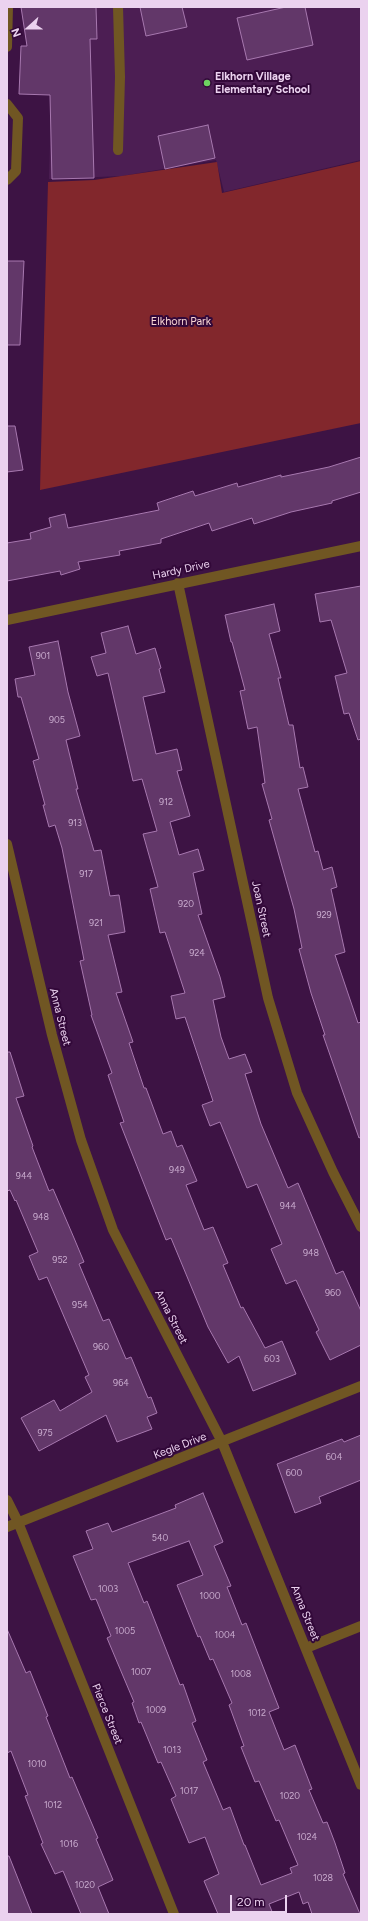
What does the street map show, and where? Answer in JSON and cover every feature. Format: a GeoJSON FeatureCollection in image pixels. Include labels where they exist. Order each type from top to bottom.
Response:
{"type":"FeatureCollection","features":[{"type":"Feature","properties":{"kind":"street"},"geometry":{"type":"LineString","coordinates":[[7,47],[8,7]]}},
{"type":"Feature","properties":{"kind":"street"},"geometry":{"type":"LineString","coordinates":[[118,7],[120,77],[118,150]]}},
{"type":"Feature","properties":{"kind":"street"},"geometry":{"type":"LineString","coordinates":[[7,104],[18,118],[16,171],[7,180]]}},
{"type":"Feature","properties":{"kind":"street","name":"Hardy Drive"},"geometry":{"type":"LineString","coordinates":[[7,620],[178,583],[361,546]]}},
{"type":"Feature","properties":{"kind":"street","name":"Joan Street"},"geometry":{"type":"LineString","coordinates":[[178,583],[268,998],[297,1093],[333,1172],[361,1228]]}},
{"type":"Feature","properties":{"kind":"street","name":"Anna Street"},"geometry":{"type":"LineString","coordinates":[[7,844],[52,1035],[81,1140],[113,1230],[222,1442],[361,1785]]}},
{"type":"Feature","properties":{"kind":"street","name":"Kegle Drive"},"geometry":{"type":"LineString","coordinates":[[7,1527],[361,1386]]}},
{"type":"Feature","properties":{"kind":"street","name":"Pierce Street"},"geometry":{"type":"LineString","coordinates":[[7,1500],[18,1522],[174,1914]]}},
{"type":"Feature","properties":{"kind":"street"},"geometry":{"type":"LineString","coordinates":[[306,1648],[361,1626]]}},
{"type":"Feature","properties":{"kind":"shaded area","name":"Elkhorn Village Elementary School"},"geometry":{"type":"Polygon","coordinates":[[[54,7],[361,7],[361,160],[224,192],[216,160],[122,176],[49,179],[54,7]]]}},
{"type":"Feature","properties":{"kind":"green space","name":"Elkhorn Park"},"geometry":{"type":"Polygon","coordinates":[[[361,161],[361,423],[40,490],[48,182],[94,180],[217,162],[222,193],[361,161]]]}},
{"type":"Feature","properties":{"kind":"building"},"geometry":{"type":"Polygon","coordinates":[[[21,7],[96,7],[97,39],[90,39],[94,178],[52,179],[50,95],[19,94],[21,46],[27,46],[21,7]]]}},
{"type":"Feature","properties":{"kind":"building"},"geometry":{"type":"Polygon","coordinates":[[[140,7],[182,7],[187,27],[146,36],[140,7]]]}},
{"type":"Feature","properties":{"kind":"building"},"geometry":{"type":"Polygon","coordinates":[[[286,7],[305,7],[313,45],[247,60],[237,18],[286,7]]]}},
{"type":"Feature","properties":{"kind":"building"},"geometry":{"type":"Polygon","coordinates":[[[208,125],[215,158],[165,169],[158,136],[208,125]]]}},
{"type":"Feature","properties":{"kind":"building"},"geometry":{"type":"Polygon","coordinates":[[[7,261],[24,261],[20,345],[7,345],[7,261]]]}},
{"type":"Feature","properties":{"kind":"building"},"geometry":{"type":"Polygon","coordinates":[[[7,426],[15,426],[23,470],[7,472],[7,426]]]}},
{"type":"Feature","properties":{"kind":"building"},"geometry":{"type":"Polygon","coordinates":[[[361,457],[361,492],[332,501],[332,503],[291,512],[254,524],[252,518],[212,531],[209,523],[161,539],[161,543],[119,551],[120,555],[78,562],[80,569],[61,575],[60,571],[7,581],[7,543],[31,539],[30,533],[51,527],[49,518],[65,514],[68,528],[109,520],[159,510],[157,503],[193,491],[195,496],[237,483],[238,487],[281,475],[281,477],[329,467],[361,457]]]}},
{"type":"Feature","properties":{"kind":"building"},"geometry":{"type":"Polygon","coordinates":[[[361,586],[361,739],[358,740],[349,713],[344,714],[335,676],[347,673],[331,620],[320,622],[315,594],[361,586]]]}},
{"type":"Feature","properties":{"kind":"building"},"geometry":{"type":"Polygon","coordinates":[[[274,604],[280,631],[269,634],[281,678],[278,678],[289,725],[293,725],[300,768],[303,767],[308,787],[298,789],[315,852],[318,851],[323,870],[332,867],[337,887],[331,889],[345,952],[335,955],[358,1023],[361,1022],[361,1137],[359,1138],[323,1035],[325,1035],[311,993],[299,949],[302,948],[294,909],[269,820],[272,819],[262,784],[265,783],[257,727],[248,729],[240,691],[245,690],[225,615],[274,604]]]}},
{"type":"Feature","properties":{"kind":"building"},"geometry":{"type":"Polygon","coordinates":[[[128,626],[136,654],[155,648],[161,668],[159,669],[165,692],[143,697],[156,754],[177,749],[182,770],[177,771],[190,816],[170,822],[179,855],[198,849],[204,870],[193,873],[202,914],[198,915],[220,977],[225,997],[213,1000],[221,1037],[229,1059],[245,1054],[252,1072],[245,1074],[261,1124],[288,1188],[298,1183],[336,1274],[343,1271],[361,1311],[361,1345],[330,1360],[316,1332],[319,1330],[296,1280],[286,1284],[271,1249],[282,1244],[257,1184],[247,1188],[220,1122],[210,1126],[202,1105],[213,1101],[185,1017],[176,1019],[171,996],[185,993],[165,932],[160,933],[150,889],[158,887],[143,834],[157,831],[142,779],[133,781],[108,673],[97,676],[91,657],[106,653],[101,633],[128,626]]]}},
{"type":"Feature","properties":{"kind":"building"},"geometry":{"type":"Polygon","coordinates":[[[58,641],[68,692],[80,736],[66,740],[78,789],[76,789],[94,851],[101,850],[110,896],[119,895],[125,932],[108,935],[122,992],[116,993],[133,1042],[129,1043],[144,1088],[146,1088],[163,1134],[171,1131],[177,1147],[182,1145],[197,1181],[186,1185],[204,1230],[213,1227],[228,1263],[223,1265],[241,1308],[243,1307],[265,1348],[282,1341],[296,1374],[253,1391],[239,1356],[228,1363],[208,1327],[171,1238],[166,1240],[120,1123],[124,1122],[108,1075],[112,1073],[91,1015],[80,961],[84,960],[62,848],[55,825],[49,827],[43,805],[45,805],[33,761],[39,759],[21,697],[18,697],[15,679],[35,675],[29,647],[58,641]]]}},
{"type":"Feature","properties":{"kind":"building"},"geometry":{"type":"Polygon","coordinates":[[[7,1052],[10,1052],[24,1096],[16,1098],[33,1146],[32,1147],[49,1191],[53,1189],[84,1262],[79,1264],[103,1321],[109,1319],[126,1359],[131,1357],[148,1398],[151,1397],[157,1413],[147,1417],[152,1429],[117,1442],[106,1415],[39,1451],[21,1418],[54,1400],[60,1411],[92,1392],[85,1377],[89,1375],[47,1277],[39,1280],[29,1256],[38,1252],[16,1200],[15,1201],[10,1190],[7,1191],[7,1052]]]}},
{"type":"Feature","properties":{"kind":"building"},"geometry":{"type":"Polygon","coordinates":[[[361,1435],[361,1480],[319,1497],[321,1503],[295,1513],[277,1464],[342,1439],[344,1442],[361,1435]]]}},
{"type":"Feature","properties":{"kind":"building"},"geometry":{"type":"Polygon","coordinates":[[[203,1493],[223,1542],[214,1546],[231,1586],[227,1587],[242,1625],[246,1623],[279,1708],[269,1712],[284,1750],[295,1745],[312,1789],[309,1790],[323,1823],[327,1822],[345,1873],[343,1874],[360,1914],[312,1914],[308,1902],[303,1904],[299,1892],[269,1904],[273,1914],[218,1914],[204,1881],[219,1874],[205,1837],[189,1843],[171,1799],[176,1796],[161,1762],[158,1763],[141,1722],[139,1723],[132,1703],[134,1702],[107,1638],[111,1636],[96,1599],[91,1600],[73,1556],[93,1549],[86,1531],[108,1523],[112,1532],[176,1508],[175,1505],[203,1493]],[[189,1541],[128,1563],[144,1603],[147,1601],[180,1685],[183,1684],[196,1721],[192,1723],[207,1760],[203,1762],[223,1810],[230,1807],[261,1885],[292,1873],[290,1868],[298,1865],[279,1820],[276,1821],[259,1781],[255,1782],[241,1747],[244,1746],[229,1705],[232,1703],[213,1659],[210,1660],[200,1636],[198,1637],[177,1585],[203,1575],[189,1541]]]}},
{"type":"Feature","properties":{"kind":"building"},"geometry":{"type":"Polygon","coordinates":[[[7,1629],[26,1673],[30,1671],[70,1778],[72,1777],[98,1838],[96,1839],[113,1880],[98,1887],[109,1914],[81,1914],[63,1871],[55,1874],[41,1844],[43,1843],[25,1796],[28,1795],[11,1751],[7,1753],[7,1629]]]}},
{"type":"Feature","properties":{"kind":"building"},"geometry":{"type":"Polygon","coordinates":[[[7,1856],[9,1856],[32,1914],[7,1914],[7,1856]]]}},
{"type":"Feature","properties":{"kind":"place","name":"Elkhorn Village Elementary School"},"geometry":{"type":"Point","coordinates":[207,83]}}]}
